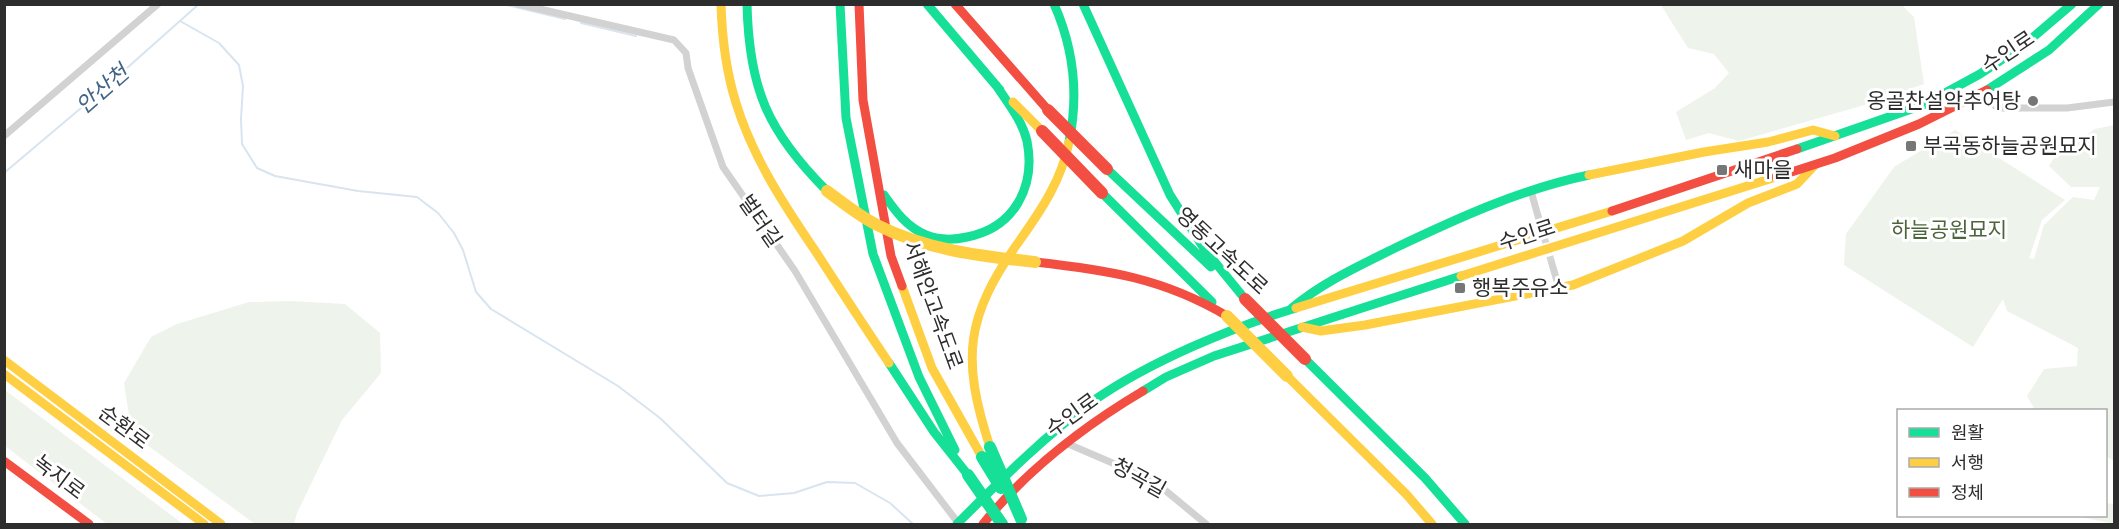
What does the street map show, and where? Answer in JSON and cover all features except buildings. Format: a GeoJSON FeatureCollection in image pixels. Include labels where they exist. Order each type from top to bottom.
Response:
{"type":"FeatureCollection","features":[{"type":"Feature","properties":{"kind":"main road"},"geometry":{"type":"LineString","coordinates":[[721,4],[730,82],[740,117],[763,168],[778,195],[934,432],[968,475]]}},
{"type":"Feature","properties":{"kind":"main road"},"geometry":{"type":"LineString","coordinates":[[747,4],[752,70],[764,107],[792,154],[827,191],[870,223],[909,240],[954,251],[1103,269],[1134,275],[1181,291],[1227,316]]}},
{"type":"Feature","properties":{"kind":"main road","name":"서해안고속도로"},"geometry":{"type":"LineString","coordinates":[[840,4],[846,118],[873,254],[919,376],[968,475],[1002,525]]}},
{"type":"Feature","properties":{"kind":"main road","name":"서해안고속도로"},"geometry":{"type":"LineString","coordinates":[[859,4],[863,100],[891,256],[932,368],[982,457],[1024,522]]}},
{"type":"Feature","properties":{"kind":"main road","name":"영동고속도로"},"geometry":{"type":"LineString","coordinates":[[927,4],[996,85],[1407,495],[1432,525]]}},
{"type":"Feature","properties":{"kind":"main road","name":"영동고속도로"},"geometry":{"type":"LineString","coordinates":[[955,4],[1048,111],[1245,299],[1425,478],[1465,525]]}},
{"type":"Feature","properties":{"kind":"main road"},"geometry":{"type":"LineString","coordinates":[[1024,522],[990,447],[976,406],[971,364],[979,315],[987,293],[997,273],[1054,187],[1062,169],[1072,126],[1076,86],[1074,63],[1063,21],[1054,4]]}},
{"type":"Feature","properties":{"kind":"main road"},"geometry":{"type":"LineString","coordinates":[[1083,4],[1170,195],[1205,250],[1245,299]]}},
{"type":"Feature","properties":{"kind":"main road","name":"수인로"},"geometry":{"type":"LineString","coordinates":[[958,524],[1022,459],[1100,396],[1126,380],[1206,341],[1289,311],[1571,225],[1923,105],[1980,74],[2024,45],[2072,4]]}},
{"type":"Feature","properties":{"kind":"main road","name":"수인로"},"geometry":{"type":"LineString","coordinates":[[983,525],[999,504],[1029,474],[1066,443],[1101,416],[1166,377],[1214,356],[1302,327],[1815,164],[1918,124],[1984,92],[2049,50],[2099,4]]}},
{"type":"Feature","properties":{"kind":"main road"},"geometry":{"type":"LineString","coordinates":[[878,180],[897,215],[912,228],[932,237],[951,240],[975,238],[1001,224],[1014,212],[1024,192],[1030,175],[1030,159],[1023,129],[996,85]]}},
{"type":"Feature","properties":{"kind":"main road"},"geometry":{"type":"LineString","coordinates":[[1289,311],[1311,292],[1346,272],[1468,213],[1559,181],[1704,152],[1768,142],[1813,130],[1835,136]]}},
{"type":"Feature","properties":{"kind":"main road"},"geometry":{"type":"LineString","coordinates":[[1302,327],[1321,331],[1354,326],[1573,285],[1683,241],[1748,203],[1797,184],[1815,164]]}},
{"type":"Feature","properties":{"kind":"main road","name":"순환로"},"geometry":{"type":"LineString","coordinates":[[4,360],[221,525]]}},
{"type":"Feature","properties":{"kind":"main road","name":"순환로"},"geometry":{"type":"LineString","coordinates":[[4,374],[204,525]]}},
{"type":"Feature","properties":{"kind":"main road","name":"녹지로"},"geometry":{"type":"LineString","coordinates":[[4,461],[89,525]]}},
{"type":"Feature","properties":{"kind":"street"},"geometry":{"type":"LineString","coordinates":[[4,136],[158,4]]}},
{"type":"Feature","properties":{"kind":"street","name":"벌터길"},"geometry":{"type":"LineString","coordinates":[[518,4],[674,40],[686,53],[694,87],[723,167],[795,271],[897,443],[958,524]]}},
{"type":"Feature","properties":{"kind":"street"},"geometry":{"type":"LineString","coordinates":[[1984,92],[1997,108],[2067,108],[2115,102]]}},
{"type":"Feature","properties":{"kind":"street"},"geometry":{"type":"LineString","coordinates":[[1531,191],[1538,216]]}},
{"type":"Feature","properties":{"kind":"street"},"geometry":{"type":"LineString","coordinates":[[1552,264],[1558,288]]}},
{"type":"Feature","properties":{"kind":"street","name":"청곡길"},"geometry":{"type":"LineString","coordinates":[[1066,443],[1145,477],[1160,486],[1206,525]]}},
{"type":"Feature","properties":{"kind":"green space"},"geometry":{"type":"Polygon","coordinates":[[[1661,5],[1902,5],[1914,17],[1924,84],[1861,106],[1739,141],[1709,133],[1686,140],[1676,112],[1715,88],[1729,73],[1714,54],[1688,48],[1661,5]]]}},
{"type":"Feature","properties":{"kind":"green space","name":"하늘공원묘지"},"geometry":{"type":"Polygon","coordinates":[[[2114,125],[2114,461],[2107,457],[2107,409],[2034,409],[2027,396],[2044,369],[2077,366],[2078,348],[2007,311],[2003,299],[1973,347],[1844,265],[1846,234],[1894,167],[1955,130],[2065,200],[2042,220],[2029,258],[2034,259],[2044,225],[2073,197],[2094,200],[2100,187],[2071,187],[2049,166],[2056,155],[2095,129],[2114,125]]]}},
{"type":"Feature","properties":{"kind":"green space"},"geometry":{"type":"Polygon","coordinates":[[[291,301],[345,304],[380,333],[381,373],[342,420],[297,513],[294,524],[255,524],[132,434],[124,383],[151,337],[177,324],[249,302],[291,301]]]}},
{"type":"Feature","properties":{"kind":"green space"},"geometry":{"type":"Polygon","coordinates":[[[5,390],[183,524],[107,524],[5,446],[5,390]]]}},
{"type":"Feature","properties":{"kind":"green space"},"geometry":{"type":"Polygon","coordinates":[[[2107,503],[2114,504],[2114,524],[2082,517],[2107,517],[2107,503]]]}},
{"type":"Feature","properties":{"kind":"waterway","name":"안산천"},"geometry":{"type":"LineString","coordinates":[[4,173],[199,4]]}},
{"type":"Feature","properties":{"kind":"waterway"},"geometry":{"type":"LineString","coordinates":[[503,4],[565,19]]}},
{"type":"Feature","properties":{"kind":"waterway"},"geometry":{"type":"LineString","coordinates":[[180,21],[219,43],[239,65],[243,86],[242,144],[257,168],[275,176],[358,191],[417,197],[438,213],[454,233],[463,250],[476,292],[491,309],[618,386],[660,418],[727,483],[759,496],[794,493],[827,482],[855,483],[890,503],[913,524]]}},
{"type":"Feature","properties":{"kind":"waterway"},"geometry":{"type":"LineString","coordinates":[[581,23],[636,36]]}},
{"type":"Feature","properties":{"kind":"tunnel"},"geometry":{"type":"LineString","coordinates":[[1538,216],[1552,264]]}},
{"type":"Feature","properties":{"kind":"traffic: fast"},"geometry":{"type":"LineString","coordinates":[[747,4],[752,60],[765,106],[789,148],[827,191]]}},
{"type":"Feature","properties":{"kind":"traffic: fast"},"geometry":{"type":"LineString","coordinates":[[840,4],[846,118],[873,254],[919,377],[955,450]]}},
{"type":"Feature","properties":{"kind":"traffic: fast"},"geometry":{"type":"LineString","coordinates":[[927,4],[1000,90]]}},
{"type":"Feature","properties":{"kind":"traffic: fast"},"geometry":{"type":"LineString","coordinates":[[1054,4],[1066,38],[1073,72],[1074,107],[1069,142]]}},
{"type":"Feature","properties":{"kind":"traffic: fast"},"geometry":{"type":"LineString","coordinates":[[1083,4],[1170,195],[1205,250],[1245,299]]}},
{"type":"Feature","properties":{"kind":"traffic: fast"},"geometry":{"type":"LineString","coordinates":[[1797,149],[1923,105],[1980,74],[2024,45],[2072,4]]}},
{"type":"Feature","properties":{"kind":"traffic: fast"},"geometry":{"type":"LineString","coordinates":[[1987,90],[2049,50],[2099,4]]}},
{"type":"Feature","properties":{"kind":"traffic: fast"},"geometry":{"type":"LineString","coordinates":[[884,195],[908,223],[919,232],[936,238],[957,239],[983,232],[997,225],[1009,215],[1024,189],[1029,158],[1022,126],[996,85]]}},
{"type":"Feature","properties":{"kind":"traffic: fast"},"geometry":{"type":"LineString","coordinates":[[1107,169],[1211,267]]}},
{"type":"Feature","properties":{"kind":"traffic: fast"},"geometry":{"type":"LineString","coordinates":[[1292,308],[1316,290],[1342,275],[1442,226],[1514,196],[1589,175]]}},
{"type":"Feature","properties":{"kind":"traffic: fast"},"geometry":{"type":"LineString","coordinates":[[1102,193],[1212,302]]}},
{"type":"Feature","properties":{"kind":"traffic: fast"},"geometry":{"type":"LineString","coordinates":[[1143,391],[1166,377],[1214,356],[1461,276]]}},
{"type":"Feature","properties":{"kind":"traffic: fast"},"geometry":{"type":"LineString","coordinates":[[957,524],[1039,444],[1093,401],[1139,373],[1191,347],[1244,325],[1296,308]]}},
{"type":"Feature","properties":{"kind":"traffic: fast"},"geometry":{"type":"LineString","coordinates":[[1305,359],[1425,478],[1465,524]]}},
{"type":"Feature","properties":{"kind":"traffic: fast"},"geometry":{"type":"LineString","coordinates":[[889,363],[934,432],[968,475]]}},
{"type":"Feature","properties":{"kind":"traffic: fast"},"geometry":{"type":"LineString","coordinates":[[990,447],[1021,519]]}},
{"type":"Feature","properties":{"kind":"traffic: fast"},"geometry":{"type":"LineString","coordinates":[[982,457],[1001,488]]}},
{"type":"Feature","properties":{"kind":"traffic: fast"},"geometry":{"type":"LineString","coordinates":[[968,475],[1002,524]]}},
{"type":"Feature","properties":{"kind":"traffic: slow"},"geometry":{"type":"LineString","coordinates":[[721,4],[727,67],[736,103],[751,143],[781,199],[889,363]]}},
{"type":"Feature","properties":{"kind":"traffic: slow"},"geometry":{"type":"LineString","coordinates":[[1013,102],[1042,131]]}},
{"type":"Feature","properties":{"kind":"traffic: slow"},"geometry":{"type":"LineString","coordinates":[[1589,175],[1768,142],[1813,130],[1835,136]]}},
{"type":"Feature","properties":{"kind":"traffic: slow"},"geometry":{"type":"LineString","coordinates":[[990,447],[981,416],[972,363],[979,316],[988,292],[1002,267],[1050,193],[1066,156],[1069,142]]}},
{"type":"Feature","properties":{"kind":"traffic: slow"},"geometry":{"type":"LineString","coordinates":[[1302,327],[1321,331],[1365,325],[1573,285],[1683,241],[1748,203],[1797,184],[1815,165]]}},
{"type":"Feature","properties":{"kind":"traffic: slow"},"geometry":{"type":"LineString","coordinates":[[1461,276],[1776,177]]}},
{"type":"Feature","properties":{"kind":"traffic: slow"},"geometry":{"type":"LineString","coordinates":[[827,191],[870,221],[896,234],[954,251],[1035,262]]}},
{"type":"Feature","properties":{"kind":"traffic: slow"},"geometry":{"type":"LineString","coordinates":[[1296,308],[1612,211]]}},
{"type":"Feature","properties":{"kind":"traffic: slow"},"geometry":{"type":"LineString","coordinates":[[902,286],[932,368],[982,457]]}},
{"type":"Feature","properties":{"kind":"traffic: slow"},"geometry":{"type":"LineString","coordinates":[[1227,316],[1287,376]]}},
{"type":"Feature","properties":{"kind":"traffic: slow"},"geometry":{"type":"LineString","coordinates":[[4,360],[221,524]]}},
{"type":"Feature","properties":{"kind":"traffic: slow"},"geometry":{"type":"LineString","coordinates":[[4,374],[204,524]]}},
{"type":"Feature","properties":{"kind":"traffic: slow"},"geometry":{"type":"LineString","coordinates":[[1287,376],[1407,495],[1432,524]]}},
{"type":"Feature","properties":{"kind":"traffic: jam"},"geometry":{"type":"LineString","coordinates":[[859,4],[863,100],[891,256],[902,286]]}},
{"type":"Feature","properties":{"kind":"traffic: jam"},"geometry":{"type":"LineString","coordinates":[[955,4],[1048,110]]}},
{"type":"Feature","properties":{"kind":"traffic: jam"},"geometry":{"type":"LineString","coordinates":[[1776,177],[1835,158],[1919,124],[1987,90]]}},
{"type":"Feature","properties":{"kind":"traffic: jam"},"geometry":{"type":"LineString","coordinates":[[1048,110],[1107,169]]}},
{"type":"Feature","properties":{"kind":"traffic: jam"},"geometry":{"type":"LineString","coordinates":[[1042,131],[1102,193]]}},
{"type":"Feature","properties":{"kind":"traffic: jam"},"geometry":{"type":"LineString","coordinates":[[1612,211],[1797,149]]}},
{"type":"Feature","properties":{"kind":"traffic: jam"},"geometry":{"type":"LineString","coordinates":[[1035,262],[1086,268],[1157,284],[1203,303],[1227,316]]}},
{"type":"Feature","properties":{"kind":"traffic: jam"},"geometry":{"type":"LineString","coordinates":[[1245,299],[1305,359]]}},
{"type":"Feature","properties":{"kind":"traffic: jam"},"geometry":{"type":"LineString","coordinates":[[983,524],[1018,485],[1057,450],[1099,419],[1143,391]]}},
{"type":"Feature","properties":{"kind":"traffic: jam"},"geometry":{"type":"LineString","coordinates":[[4,461],[89,524]]}},
{"type":"Feature","properties":{"kind":"place","name":"옹골찬설악추어탕"},"geometry":{"type":"Point","coordinates":[2033,101]}},
{"type":"Feature","properties":{"kind":"place","name":"부곡동하늘공원묘지"},"geometry":{"type":"Point","coordinates":[1911,146]}},
{"type":"Feature","properties":{"kind":"place","name":"새마을"},"geometry":{"type":"Point","coordinates":[1722,170]}},
{"type":"Feature","properties":{"kind":"place","name":"행복주유소"},"geometry":{"type":"Point","coordinates":[1460,288]}}]}
